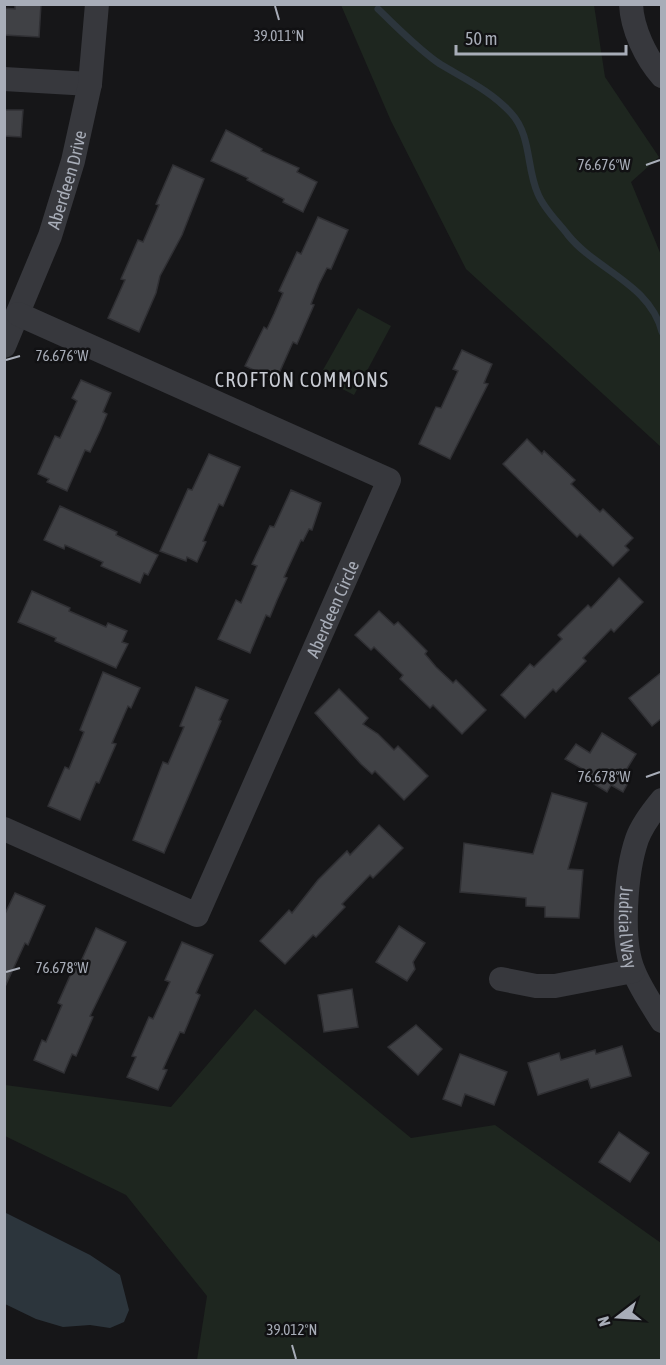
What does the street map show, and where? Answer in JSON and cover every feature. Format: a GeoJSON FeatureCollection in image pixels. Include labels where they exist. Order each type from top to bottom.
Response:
{"type":"FeatureCollection","features":[{"type":"Feature","properties":{"kind":"street","name":"Aberdeen Drive"},"geometry":{"type":"LineString","coordinates":[[4,346],[50,236],[73,161],[90,84],[97,4]]}},
{"type":"Feature","properties":{"kind":"street"},"geometry":{"type":"LineString","coordinates":[[631,4],[631,12],[640,40],[654,67],[662,76]]}},
{"type":"Feature","properties":{"kind":"street"},"geometry":{"type":"LineString","coordinates":[[4,79],[90,84]]}},
{"type":"Feature","properties":{"kind":"street","name":"Aberdeen Circle"},"geometry":{"type":"LineString","coordinates":[[4,829],[197,915],[390,480],[18,314]]}},
{"type":"Feature","properties":{"kind":"street","name":"Judicial Way"},"geometry":{"type":"LineString","coordinates":[[662,800],[651,813],[637,838],[630,864],[626,900],[626,924],[633,970],[662,1021]]}},
{"type":"Feature","properties":{"kind":"street"},"geometry":{"type":"LineString","coordinates":[[501,978],[536,986],[555,986],[633,970]]}},
{"type":"Feature","properties":{"kind":"shaded area"},"geometry":{"type":"Polygon","coordinates":[[[341,5],[594,5],[605,77],[659,157],[631,182],[661,255],[661,447],[466,269],[391,121],[341,5]]]}},
{"type":"Feature","properties":{"kind":"shaded area"},"geometry":{"type":"Polygon","coordinates":[[[358,308],[391,326],[354,395],[319,377],[358,308]]]}},
{"type":"Feature","properties":{"kind":"shaded area"},"geometry":{"type":"Polygon","coordinates":[[[255,1009],[411,1138],[495,1125],[661,1243],[661,1360],[197,1360],[207,1296],[126,1195],[5,1136],[5,1085],[171,1107],[255,1009]]]}},
{"type":"Feature","properties":{"kind":"shaded area"},"geometry":{"type":"Polygon","coordinates":[[[4,1212],[90,1255],[120,1275],[129,1310],[124,1322],[110,1328],[90,1325],[63,1327],[36,1319],[5,1304],[4,1212]]]}},
{"type":"Feature","properties":{"kind":"building"},"geometry":{"type":"Polygon","coordinates":[[[15,4],[41,4],[39,37],[4,35],[4,8],[15,9],[15,4]]]}},
{"type":"Feature","properties":{"kind":"building"},"geometry":{"type":"Polygon","coordinates":[[[4,110],[23,110],[21,137],[4,136],[4,110]]]}},
{"type":"Feature","properties":{"kind":"building"},"geometry":{"type":"Polygon","coordinates":[[[226,130],[262,149],[261,151],[299,168],[297,172],[317,182],[303,212],[283,202],[284,199],[247,180],[248,178],[211,161],[226,130]]]}},
{"type":"Feature","properties":{"kind":"building"},"geometry":{"type":"Polygon","coordinates":[[[173,165],[204,179],[182,235],[160,276],[156,293],[139,332],[108,318],[125,280],[121,279],[138,240],[143,242],[173,165]]]}},
{"type":"Feature","properties":{"kind":"building"},"geometry":{"type":"Polygon","coordinates":[[[318,217],[348,230],[331,269],[327,268],[319,284],[311,304],[314,305],[297,344],[293,342],[276,380],[245,366],[264,327],[267,329],[283,293],[279,291],[297,252],[301,254],[318,217]]]}},
{"type":"Feature","properties":{"kind":"building"},"geometry":{"type":"Polygon","coordinates":[[[462,350],[492,364],[484,383],[488,384],[450,459],[419,444],[436,407],[441,408],[458,371],[453,369],[462,350]]]}},
{"type":"Feature","properties":{"kind":"building"},"geometry":{"type":"Polygon","coordinates":[[[81,380],[111,393],[103,412],[107,414],[100,431],[90,452],[85,450],[67,491],[47,482],[49,479],[38,474],[55,436],[60,438],[77,401],[72,398],[81,380]]]}},
{"type":"Feature","properties":{"kind":"building"},"geometry":{"type":"Polygon","coordinates":[[[527,439],[542,454],[544,451],[575,480],[571,484],[600,512],[603,509],[633,538],[625,546],[629,550],[613,566],[580,534],[577,537],[503,464],[527,439]]]}},
{"type":"Feature","properties":{"kind":"building"},"geometry":{"type":"Polygon","coordinates":[[[209,454],[240,467],[223,506],[219,504],[203,541],[206,542],[197,562],[187,557],[186,561],[160,551],[188,489],[192,490],[209,454]]]}},
{"type":"Feature","properties":{"kind":"building"},"geometry":{"type":"Polygon","coordinates":[[[291,490],[321,503],[312,530],[309,529],[303,541],[301,540],[284,577],[287,578],[270,617],[266,615],[250,653],[218,639],[236,600],[241,603],[257,566],[252,564],[270,526],[274,527],[291,490]]]}},
{"type":"Feature","properties":{"kind":"building"},"geometry":{"type":"Polygon","coordinates":[[[60,506],[117,532],[116,535],[158,555],[148,575],[144,573],[140,583],[101,566],[103,562],[65,545],[64,549],[44,540],[60,506]]]}},
{"type":"Feature","properties":{"kind":"building"},"geometry":{"type":"Polygon","coordinates":[[[619,578],[643,602],[614,632],[611,629],[583,658],[586,661],[556,692],[553,689],[525,718],[501,695],[530,664],[534,667],[562,639],[558,635],[588,605],[591,608],[619,578]]]}},
{"type":"Feature","properties":{"kind":"building"},"geometry":{"type":"Polygon","coordinates":[[[32,591],[106,627],[108,623],[127,631],[122,642],[128,644],[116,668],[18,622],[32,591]]]}},
{"type":"Feature","properties":{"kind":"building"},"geometry":{"type":"Polygon","coordinates":[[[379,611],[394,625],[398,622],[427,651],[425,654],[436,667],[453,683],[456,680],[486,710],[462,734],[433,705],[430,708],[400,679],[403,675],[374,647],[371,650],[355,635],[379,611]]]}},
{"type":"Feature","properties":{"kind":"building"},"geometry":{"type":"Polygon","coordinates":[[[103,672],[140,688],[131,708],[128,706],[112,743],[116,744],[99,783],[96,782],[80,820],[48,806],[65,767],[69,769],[84,732],[80,730],[103,672]]]}},
{"type":"Feature","properties":{"kind":"building"},"geometry":{"type":"Polygon","coordinates":[[[662,672],[662,718],[652,726],[629,698],[662,672]]]}},
{"type":"Feature","properties":{"kind":"building"},"geometry":{"type":"Polygon","coordinates":[[[196,687],[228,700],[164,853],[133,840],[163,762],[168,764],[184,727],[180,726],[196,687]]]}},
{"type":"Feature","properties":{"kind":"building"},"geometry":{"type":"Polygon","coordinates":[[[339,689],[368,718],[363,724],[378,734],[394,750],[398,746],[428,776],[404,800],[375,771],[372,774],[361,764],[315,713],[339,689]]]}},
{"type":"Feature","properties":{"kind":"building"},"geometry":{"type":"Polygon","coordinates":[[[602,733],[636,754],[623,775],[630,779],[623,792],[611,785],[607,792],[586,779],[590,773],[565,759],[576,744],[590,753],[602,733]]]}},
{"type":"Feature","properties":{"kind":"building"},"geometry":{"type":"Polygon","coordinates":[[[552,793],[587,803],[568,869],[583,870],[579,918],[545,917],[545,907],[526,906],[526,898],[460,892],[464,843],[533,854],[552,793]]]}},
{"type":"Feature","properties":{"kind":"building"},"geometry":{"type":"Polygon","coordinates":[[[379,825],[403,848],[373,878],[370,875],[342,904],[345,907],[285,964],[260,941],[289,910],[292,913],[318,880],[347,851],[350,855],[379,825]]]}},
{"type":"Feature","properties":{"kind":"building"},"geometry":{"type":"Polygon","coordinates":[[[15,893],[45,906],[28,945],[25,943],[4,989],[4,916],[15,893]]]}},
{"type":"Feature","properties":{"kind":"building"},"geometry":{"type":"Polygon","coordinates":[[[399,926],[425,943],[413,962],[415,969],[407,981],[376,962],[399,926]]]}},
{"type":"Feature","properties":{"kind":"building"},"geometry":{"type":"Polygon","coordinates":[[[96,928],[126,942],[90,1016],[93,1017],[76,1056],[72,1054],[64,1073],[34,1060],[42,1040],[46,1042],[62,1005],[58,1003],[75,965],[79,966],[96,928]]]}},
{"type":"Feature","properties":{"kind":"building"},"geometry":{"type":"Polygon","coordinates":[[[182,942],[213,955],[196,993],[200,995],[184,1033],[180,1032],[163,1069],[167,1070],[158,1090],[127,1077],[136,1057],[132,1056],[149,1017],[153,1019],[170,982],[165,980],[182,942]]]}},
{"type":"Feature","properties":{"kind":"building"},"geometry":{"type":"Polygon","coordinates":[[[352,989],[358,1027],[324,1032],[318,995],[352,989]]]}},
{"type":"Feature","properties":{"kind":"building"},"geometry":{"type":"Polygon","coordinates":[[[416,1025],[442,1049],[418,1075],[388,1047],[416,1025]]]}},
{"type":"Feature","properties":{"kind":"building"},"geometry":{"type":"Polygon","coordinates":[[[622,1046],[631,1076],[591,1088],[588,1079],[538,1095],[528,1063],[559,1053],[561,1060],[595,1050],[596,1054],[622,1046]]]}},
{"type":"Feature","properties":{"kind":"building"},"geometry":{"type":"Polygon","coordinates":[[[460,1054],[507,1072],[494,1105],[465,1094],[461,1106],[443,1099],[460,1054]]]}},
{"type":"Feature","properties":{"kind":"building"},"geometry":{"type":"Polygon","coordinates":[[[619,1132],[649,1153],[630,1182],[599,1162],[619,1132]]]}},
{"type":"Feature","properties":{"kind":"waterway"},"geometry":{"type":"LineString","coordinates":[[378,9],[432,58],[486,92],[511,113],[518,122],[526,142],[534,184],[544,205],[580,247],[634,289],[656,315],[662,332]]}},
{"type":"Feature","properties":{"kind":"district","name":"CROFTON COMMONS"},"geometry":{"type":"Point","coordinates":[302,379]}}]}
